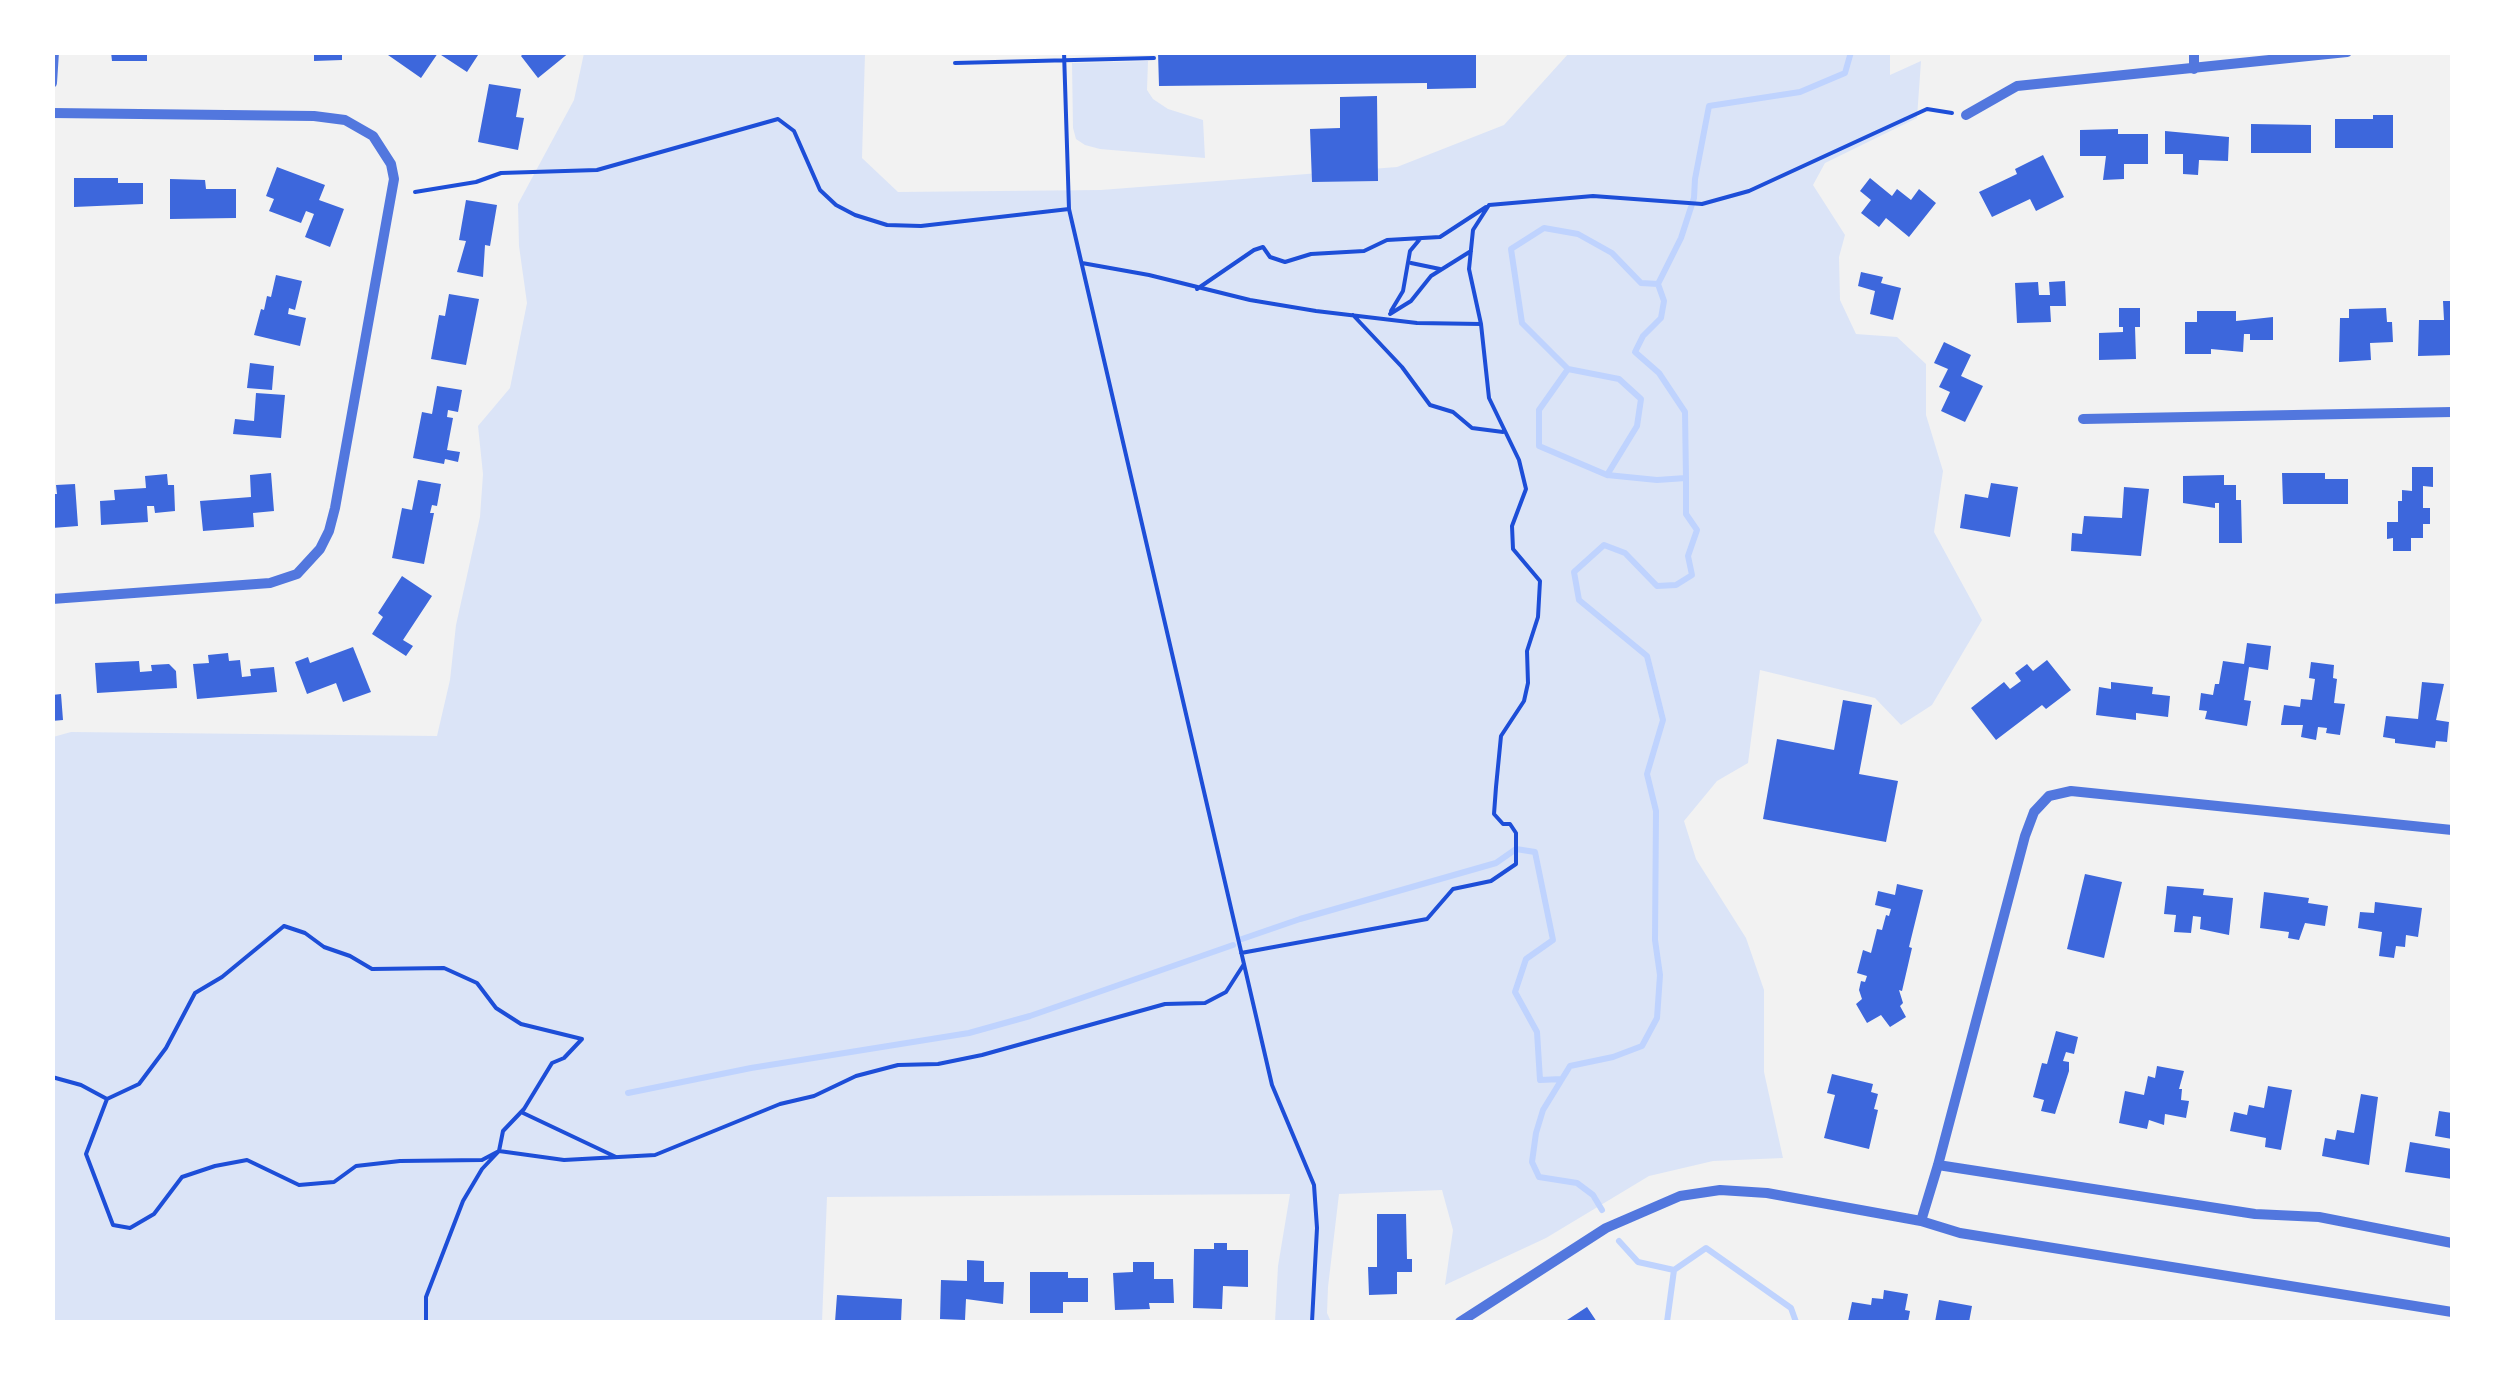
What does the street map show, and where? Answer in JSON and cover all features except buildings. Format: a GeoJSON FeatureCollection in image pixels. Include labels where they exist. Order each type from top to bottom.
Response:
{"type":"FeatureCollection","features":[{"type":"Feature","properties":{"kind":"street"},"geometry":{"type":"LineString","coordinates":[[52,83],[54,52]]}},
{"type":"Feature","properties":{"kind":"street"},"geometry":{"type":"LineString","coordinates":[[2194,52],[2194,68]]}},
{"type":"Feature","properties":{"kind":"street"},"geometry":{"type":"LineString","coordinates":[[1966,115],[2017,86],[2347,52]]}},
{"type":"Feature","properties":{"kind":"street"},"geometry":{"type":"LineString","coordinates":[[52,113],[314,116],[345,120],[373,136],[391,164],[394,179],[330,531],[308,564],[284,580],[257,586],[52,598]]}},
{"type":"Feature","properties":{"kind":"street"},"geometry":{"type":"LineString","coordinates":[[2083,419],[2452,412]]}},
{"type":"Feature","properties":{"kind":"street"},"geometry":{"type":"LineString","coordinates":[[1921,1221],[2024,836],[2034,812],[2049,796],[2072,791],[2452,830]]}},
{"type":"Feature","properties":{"kind":"street"},"geometry":{"type":"LineString","coordinates":[[1938,1165],[2255,1214],[2318,1218],[2452,1243]]}},
{"type":"Feature","properties":{"kind":"street"},"geometry":{"type":"LineString","coordinates":[[1460,1322],[1606,1228],[1680,1196],[1720,1190],[1767,1193],[1921,1221],[1960,1234],[2452,1312]]}},
{"type":"Feature","properties":{"kind":"path"},"geometry":{"type":"LineString","coordinates":[[1064,56],[1069,208],[1272,1084],[1314,1185],[1318,1228],[1312,1322]]}},
{"type":"Feature","properties":{"kind":"path"},"geometry":{"type":"LineString","coordinates":[[955,63],[1064,56],[1154,58]]}},
{"type":"Feature","properties":{"kind":"path"},"geometry":{"type":"LineString","coordinates":[[1197,289],[1263,247],[1270,257],[1285,262],[1311,254],[1364,251],[1387,240],[1440,237],[1490,204],[1593,196],[1702,204],[1748,191],[1928,108],[1966,115]]}},
{"type":"Feature","properties":{"kind":"path"},"geometry":{"type":"LineString","coordinates":[[415,192],[476,182],[502,173],[597,170],[778,119],[794,131],[820,190],[836,205],[888,226],[922,226],[1069,208]]}},
{"type":"Feature","properties":{"kind":"path"},"geometry":{"type":"LineString","coordinates":[[1241,952],[1427,918],[1453,889],[1491,881],[1516,864],[1516,833],[1494,814],[1496,788],[1501,736],[1524,701],[1528,683],[1527,651],[1538,617],[1540,581],[1512,549],[1512,526],[1526,489],[1519,460],[1489,398],[1481,324],[1469,269],[1473,230],[1490,204]]}},
{"type":"Feature","properties":{"kind":"path"},"geometry":{"type":"LineString","coordinates":[[1390,314],[1403,291],[1411,263],[1410,251],[1420,240]]}},
{"type":"Feature","properties":{"kind":"path"},"geometry":{"type":"LineString","coordinates":[[1383,318],[1410,301],[1431,276],[1470,251]]}},
{"type":"Feature","properties":{"kind":"path"},"geometry":{"type":"LineString","coordinates":[[1082,263],[1250,300],[1417,323],[1481,324]]}},
{"type":"Feature","properties":{"kind":"path"},"geometry":{"type":"LineString","coordinates":[[1411,263],[1442,269]]}},
{"type":"Feature","properties":{"kind":"path"},"geometry":{"type":"LineString","coordinates":[[1353,314],[1402,367],[1430,405],[1453,412],[1472,428],[1506,435]]}},
{"type":"Feature","properties":{"kind":"path"},"geometry":{"type":"LineString","coordinates":[[426,1322],[426,1297],[464,1200],[482,1169],[498,1152],[503,1130],[521,1112],[552,1062],[564,1058],[582,1038],[521,1024],[496,1008],[477,983],[444,968],[372,970],[350,956],[324,947],[305,933],[284,926],[222,977],[195,993],[166,1048],[139,1084],[107,1099],[86,1154],[113,1224],[130,1228],[154,1214],[182,1177],[246,1160],[299,1185],[334,1182],[356,1166],[482,1160],[498,1152],[564,1160],[655,1155],[780,1104],[814,1096],[856,1076],[982,1055],[1166,1004],[1205,1003],[1226,992],[1244,964]]}},
{"type":"Feature","properties":{"kind":"path"},"geometry":{"type":"LineString","coordinates":[[52,1077],[81,1085],[107,1099]]}},
{"type":"Feature","properties":{"kind":"path"},"geometry":{"type":"LineString","coordinates":[[521,1112],[620,1158]]}},
{"type":"Feature","properties":{"kind":"shaded area"},"geometry":{"type":"Polygon","coordinates":[[[584,53],[865,53],[862,158],[898,192],[1101,190],[1397,167],[1504,125],[1569,53],[1890,53],[1890,75],[1921,61],[1917,118],[1825,163],[1813,185],[1845,235],[1839,257],[1840,300],[1856,334],[1897,337],[1926,364],[1926,415],[1943,471],[1934,532],[1982,620],[1932,705],[1901,725],[1875,698],[1760,670],[1748,763],[1717,781],[1684,821],[1696,859],[1746,938],[1764,990],[1764,1072],[1783,1158],[1713,1161],[1649,1176],[1546,1238],[1445,1285],[1453,1230],[1442,1190],[1339,1194],[1328,1287],[1327,1313],[1331,1322],[1275,1322],[1278,1266],[1290,1194],[827,1197],[822,1322],[53,1322],[53,737],[71,732],[437,736],[480,517],[483,474],[478,426],[510,388],[527,303],[518,204],[574,100],[584,53]]]}},
{"type":"Feature","properties":{"kind":"shaded area"},"geometry":{"type":"Polygon","coordinates":[[[1148,61],[1147,90],[1153,99],[1168,109],[1203,120],[1205,158],[1100,149],[1076,139],[1072,63],[1148,61]]]}},
{"type":"Feature","properties":{"kind":"waterway"},"geometry":{"type":"LineString","coordinates":[[1602,1210],[1593,1195],[1577,1183],[1539,1177],[1532,1162],[1543,1110],[1570,1066],[1642,1046],[1657,1018],[1660,975],[1655,940],[1656,811],[1647,774],[1663,720],[1647,656],[1579,600],[1574,572],[1604,545],[1625,553],[1657,586],[1676,585],[1692,575],[1688,556],[1697,530],[1686,514],[1686,478],[1657,480],[1607,475],[1539,446],[1539,410],[1568,369],[1522,323],[1511,249],[1544,228],[1578,234],[1612,253],[1641,283],[1658,284],[1681,238],[1694,198],[1709,106],[1800,92],[1845,73],[1851,52]]}},
{"type":"Feature","properties":{"kind":"waterway"},"geometry":{"type":"LineString","coordinates":[[1658,284],[1664,301],[1661,318],[1643,336],[1635,352],[1659,373],[1685,412],[1686,478]]}},
{"type":"Feature","properties":{"kind":"waterway"},"geometry":{"type":"LineString","coordinates":[[1568,369],[1619,379],[1641,399],[1637,426],[1607,475]]}},
{"type":"Feature","properties":{"kind":"waterway"},"geometry":{"type":"LineString","coordinates":[[1242,939],[1496,863],[1516,849],[1535,852],[1553,940],[1526,959],[1515,992],[1537,1032],[1540,1080],[1562,1079]]}},
{"type":"Feature","properties":{"kind":"waterway"},"geometry":{"type":"LineString","coordinates":[[628,1093],[751,1068],[969,1033],[1030,1016],[1233,945]]}},
{"type":"Feature","properties":{"kind":"waterway"},"geometry":{"type":"LineString","coordinates":[[1619,1241],[1638,1262],[1674,1270]]}},
{"type":"Feature","properties":{"kind":"waterway"},"geometry":{"type":"LineString","coordinates":[[1667,1322],[1674,1270],[1706,1248],[1791,1308],[1796,1322]]}}]}
